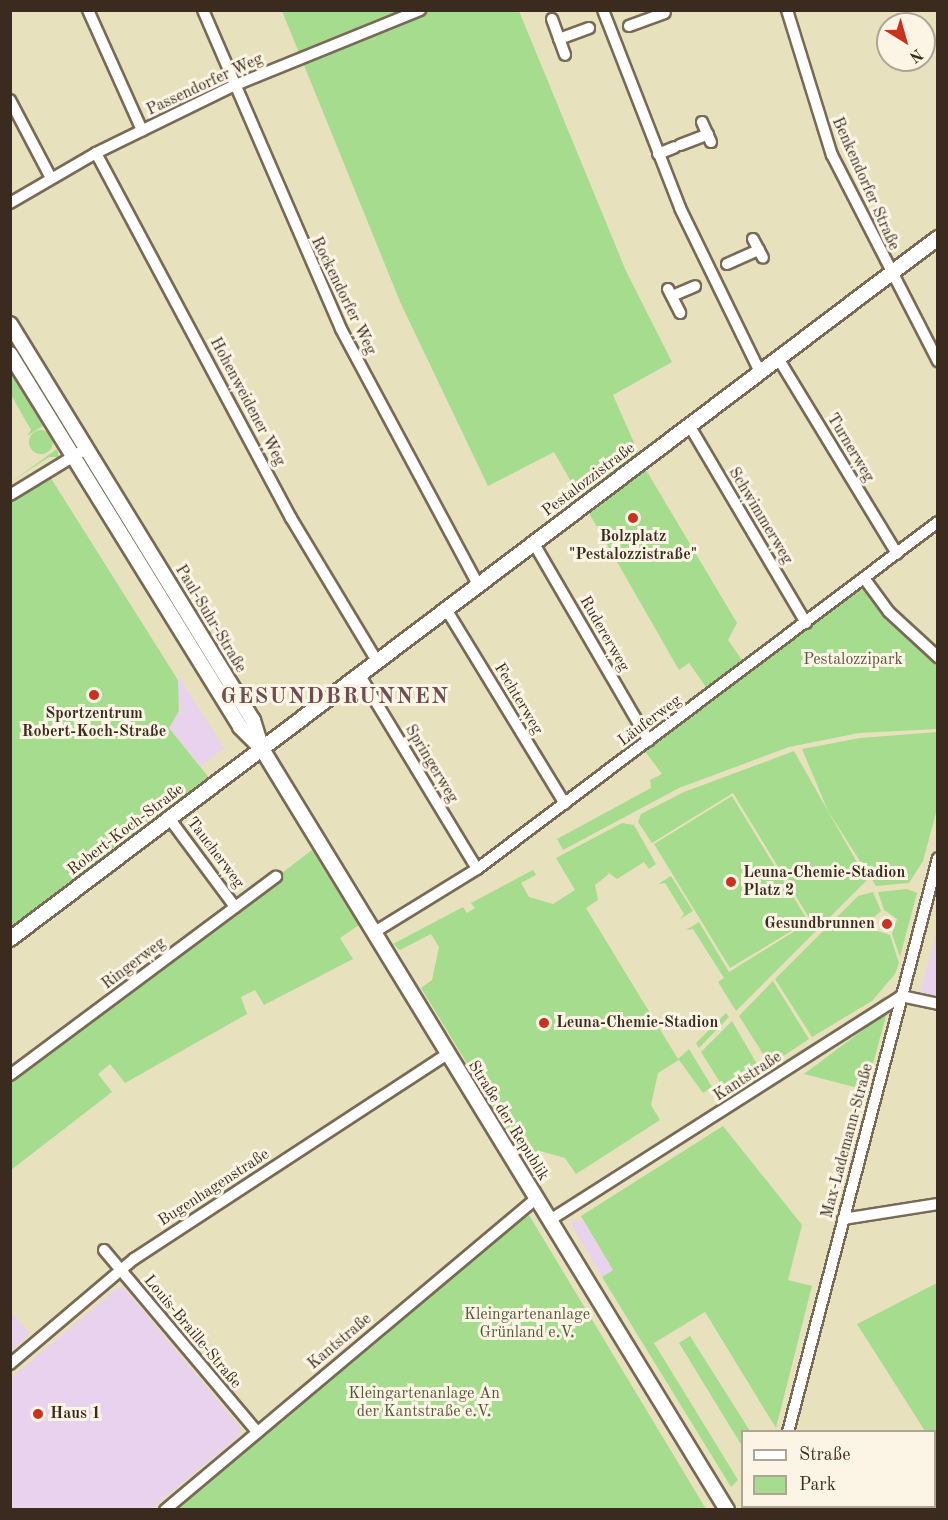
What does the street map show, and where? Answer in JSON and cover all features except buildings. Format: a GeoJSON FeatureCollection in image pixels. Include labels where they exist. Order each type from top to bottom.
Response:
{"type":"FeatureCollection","features":[{"type":"Feature","properties":{"kind":"street"},"geometry":{"type":"LineString","coordinates":[[88,10],[142,130]]}},
{"type":"Feature","properties":{"kind":"street","name":"Rockendorfer Weg"},"geometry":{"type":"LineString","coordinates":[[203,10],[233,86],[340,329],[478,584]]}},
{"type":"Feature","properties":{"kind":"street","name":"Passendorfer Weg"},"geometry":{"type":"LineString","coordinates":[[10,203],[96,153],[233,86],[420,10]]}},
{"type":"Feature","properties":{"kind":"street"},"geometry":{"type":"LineString","coordinates":[[603,10],[658,154],[711,275],[760,372]]}},
{"type":"Feature","properties":{"kind":"street","name":"Benkendorfer Straße"},"geometry":{"type":"LineString","coordinates":[[787,10],[832,155],[889,275],[938,361]]}},
{"type":"Feature","properties":{"kind":"street"},"geometry":{"type":"LineString","coordinates":[[559,39],[592,27],[626,27],[666,15]]}},
{"type":"Feature","properties":{"kind":"street"},"geometry":{"type":"LineString","coordinates":[[552,19],[565,55]]}},
{"type":"Feature","properties":{"kind":"street"},"geometry":{"type":"LineString","coordinates":[[10,100],[51,178]]}},
{"type":"Feature","properties":{"kind":"street"},"geometry":{"type":"LineString","coordinates":[[658,154],[709,138],[702,122]]}},
{"type":"Feature","properties":{"kind":"street","name":"Hohenweidener Weg"},"geometry":{"type":"LineString","coordinates":[[96,153],[291,518],[377,661]]}},
{"type":"Feature","properties":{"kind":"street","name":"Pestalozzistraße"},"geometry":{"type":"LineString","coordinates":[[262,749],[938,238]]}},
{"type":"Feature","properties":{"kind":"street"},"geometry":{"type":"LineString","coordinates":[[680,313],[670,293],[698,284],[725,266],[758,249]]}},
{"type":"Feature","properties":{"kind":"street","name":"Paul-Suhr-Straße"},"geometry":{"type":"LineString","coordinates":[[10,324],[253,720],[262,749]]}},
{"type":"Feature","properties":{"kind":"street","name":"Paul-Suhr-Straße"},"geometry":{"type":"LineString","coordinates":[[10,354],[240,728],[262,749]]}},
{"type":"Feature","properties":{"kind":"street","name":"Turnerweg"},"geometry":{"type":"LineString","coordinates":[[778,358],[897,554]]}},
{"type":"Feature","properties":{"kind":"street","name":"Schwimmerweg"},"geometry":{"type":"LineString","coordinates":[[689,425],[806,623]]}},
{"type":"Feature","properties":{"kind":"street"},"geometry":{"type":"LineString","coordinates":[[10,495],[87,448]]}},
{"type":"Feature","properties":{"kind":"street","name":"Läuferweg"},"geometry":{"type":"LineString","coordinates":[[374,933],[477,869],[938,522]]}},
{"type":"Feature","properties":{"kind":"street","name":"Rudererweg"},"geometry":{"type":"LineString","coordinates":[[533,542],[649,741]]}},
{"type":"Feature","properties":{"kind":"street"},"geometry":{"type":"LineString","coordinates":[[864,578],[890,612],[938,657]]}},
{"type":"Feature","properties":{"kind":"street","name":"Fechterweg"},"geometry":{"type":"LineString","coordinates":[[446,609],[565,804]]}},
{"type":"Feature","properties":{"kind":"street","name":"Springerweg"},"geometry":{"type":"LineString","coordinates":[[359,674],[477,869]]}},
{"type":"Feature","properties":{"kind":"street","name":"Robert-Koch-Straße"},"geometry":{"type":"LineString","coordinates":[[10,939],[262,749]]}},
{"type":"Feature","properties":{"kind":"street","name":"Straße der Republik"},"geometry":{"type":"LineString","coordinates":[[262,749],[727,1509]]}},
{"type":"Feature","properties":{"kind":"street","name":"Taucherweg"},"geometry":{"type":"LineString","coordinates":[[170,818],[236,907]]}},
{"type":"Feature","properties":{"kind":"street","name":"Max-Lademann-Straße"},"geometry":{"type":"LineString","coordinates":[[788,1430],[938,858]]}},
{"type":"Feature","properties":{"kind":"street","name":"Ringerweg"},"geometry":{"type":"LineString","coordinates":[[10,1076],[276,877]]}},
{"type":"Feature","properties":{"kind":"street"},"geometry":{"type":"LineString","coordinates":[[901,996],[938,1004]]}},
{"type":"Feature","properties":{"kind":"street","name":"Kantstraße"},"geometry":{"type":"LineString","coordinates":[[550,1220],[901,996]]}},
{"type":"Feature","properties":{"kind":"street","name":"Bugenhagenstraße"},"geometry":{"type":"LineString","coordinates":[[10,1364],[121,1270],[447,1054]]}},
{"type":"Feature","properties":{"kind":"street","name":"Kantstraße"},"geometry":{"type":"LineString","coordinates":[[165,1509],[537,1199]]}},
{"type":"Feature","properties":{"kind":"street"},"geometry":{"type":"LineString","coordinates":[[843,1219],[938,1204]]}},
{"type":"Feature","properties":{"kind":"street","name":"Louis-Braille-Straße"},"geometry":{"type":"LineString","coordinates":[[104,1250],[257,1432]]}},
{"type":"Feature","properties":{"kind":"shaded area"},"geometry":{"type":"Polygon","coordinates":[[[178,675],[224,748],[201,766],[169,728],[179,711],[178,675]]]}},
{"type":"Feature","properties":{"kind":"shaded area"},"geometry":{"type":"Polygon","coordinates":[[[937,928],[938,998],[920,994],[937,928]]]}},
{"type":"Feature","properties":{"kind":"shaded area"},"geometry":{"type":"Polygon","coordinates":[[[583,1220],[613,1270],[602,1277],[570,1222],[583,1220]]]}},
{"type":"Feature","properties":{"kind":"shaded area"},"geometry":{"type":"Polygon","coordinates":[[[117,1288],[124,1288],[241,1428],[240,1435],[151,1509],[11,1509],[11,1378],[117,1288]]]}},
{"type":"Feature","properties":{"kind":"shaded area"},"geometry":{"type":"Polygon","coordinates":[[[11,1311],[30,1334],[10,1351],[11,1311]]]}},
{"type":"Feature","properties":{"kind":"green space","name":"Pestalozzipark"},"geometry":{"type":"Polygon","coordinates":[[[282,11],[519,11],[626,271],[672,362],[613,395],[646,470],[737,623],[728,640],[747,667],[864,578],[937,657],[937,729],[859,733],[789,747],[679,788],[563,850],[557,839],[651,788],[650,780],[662,774],[641,746],[711,694],[689,663],[679,670],[554,452],[488,486],[401,304],[282,11]]]}},
{"type":"Feature","properties":{"kind":"green space"},"geometry":{"type":"Polygon","coordinates":[[[11,373],[43,426],[27,436],[31,430],[11,395],[11,373]]]}},
{"type":"Feature","properties":{"kind":"green space"},"geometry":{"type":"Polygon","coordinates":[[[41,430],[49,434],[53,442],[49,450],[41,454],[33,450],[29,442],[33,434],[41,430]]]}},
{"type":"Feature","properties":{"kind":"green space"},"geometry":{"type":"Polygon","coordinates":[[[57,449],[59,457],[49,457],[11,482],[57,449]]]}},
{"type":"Feature","properties":{"kind":"green space","name":"Sportzentrum Robert-Koch-Straße"},"geometry":{"type":"Polygon","coordinates":[[[47,472],[178,680],[179,711],[169,728],[210,779],[11,931],[11,495],[47,472]]]}},
{"type":"Feature","properties":{"kind":"green space"},"geometry":{"type":"Polygon","coordinates":[[[937,732],[937,809],[923,861],[909,883],[876,886],[828,811],[802,749],[860,738],[937,732]]]}},
{"type":"Feature","properties":{"kind":"green space"},"geometry":{"type":"Polygon","coordinates":[[[794,751],[867,880],[736,1011],[718,982],[724,978],[693,929],[686,930],[699,922],[729,972],[811,921],[733,793],[652,843],[638,822],[641,814],[684,792],[794,751]]]}},
{"type":"Feature","properties":{"kind":"green space","name":"Leuna-Chemie-Stadion Platz 2"},"geometry":{"type":"Polygon","coordinates":[[[732,796],[808,921],[730,968],[654,844],[732,796]]]}},
{"type":"Feature","properties":{"kind":"green space","name":"Leuna-Chemie-Stadion"},"geometry":{"type":"Polygon","coordinates":[[[622,823],[634,825],[656,864],[649,869],[644,862],[617,879],[606,871],[609,874],[595,885],[598,900],[586,908],[678,1059],[689,1049],[712,1087],[703,1093],[679,1060],[658,1073],[651,1105],[660,1120],[576,1174],[565,1158],[540,1151],[526,1160],[421,988],[432,980],[439,947],[431,934],[400,950],[393,944],[463,907],[467,913],[475,908],[471,903],[533,870],[536,875],[521,883],[529,897],[553,904],[575,890],[556,858],[622,823]]]}},
{"type":"Feature","properties":{"kind":"green space"},"geometry":{"type":"Polygon","coordinates":[[[312,850],[359,925],[340,938],[353,959],[264,1005],[255,990],[241,997],[247,1014],[125,1083],[110,1064],[98,1074],[112,1092],[11,1170],[11,1079],[312,850]]]}},
{"type":"Feature","properties":{"kind":"green space"},"geometry":{"type":"Polygon","coordinates":[[[671,876],[693,911],[680,919],[684,914],[665,883],[658,884],[671,876]]]}},
{"type":"Feature","properties":{"kind":"green space"},"geometry":{"type":"Polygon","coordinates":[[[907,889],[917,893],[900,957],[892,934],[897,919],[884,910],[878,892],[907,889]]]}},
{"type":"Feature","properties":{"kind":"green space"},"geometry":{"type":"Polygon","coordinates":[[[873,892],[881,911],[874,917],[877,931],[890,935],[899,963],[895,974],[872,1001],[812,1037],[775,979],[858,896],[873,892]]]}},
{"type":"Feature","properties":{"kind":"green space"},"geometry":{"type":"Polygon","coordinates":[[[773,981],[809,1039],[770,1065],[739,1016],[773,981]]]}},
{"type":"Feature","properties":{"kind":"green space"},"geometry":{"type":"Polygon","coordinates":[[[885,996],[883,1003],[774,1067],[868,1009],[885,996]]]}},
{"type":"Feature","properties":{"kind":"green space"},"geometry":{"type":"Polygon","coordinates":[[[887,1012],[866,1090],[804,1074],[887,1012]]]}},
{"type":"Feature","properties":{"kind":"green space"},"geometry":{"type":"Polygon","coordinates":[[[726,1013],[729,1017],[699,1048],[696,1043],[726,1013]]]}},
{"type":"Feature","properties":{"kind":"green space"},"geometry":{"type":"Polygon","coordinates":[[[732,1021],[761,1071],[726,1092],[701,1052],[732,1021]]]}},
{"type":"Feature","properties":{"kind":"green space"},"geometry":{"type":"Polygon","coordinates":[[[723,1126],[802,1225],[788,1280],[812,1286],[776,1428],[705,1312],[654,1343],[738,1480],[731,1487],[602,1277],[613,1270],[581,1216],[723,1126]]]}},
{"type":"Feature","properties":{"kind":"green space"},"geometry":{"type":"Polygon","coordinates":[[[529,1215],[706,1509],[171,1510],[523,1217],[529,1215]]]}},
{"type":"Feature","properties":{"kind":"green space"},"geometry":{"type":"Polygon","coordinates":[[[937,1283],[937,1451],[936,1430],[924,1430],[857,1324],[937,1283]]]}},
{"type":"Feature","properties":{"kind":"green space"},"geometry":{"type":"Polygon","coordinates":[[[690,1336],[749,1430],[741,1430],[741,1444],[679,1343],[690,1336]]]}},
{"type":"Feature","properties":{"kind":"green space"},"geometry":{"type":"Polygon","coordinates":[[[937,1468],[937,1509],[864,1509],[936,1508],[937,1468]]]}},
{"type":"Feature","properties":{"kind":"place","name":"Bolzplatz \"Pestalozzistraße\""},"geometry":{"type":"Point","coordinates":[633,518]}},
{"type":"Feature","properties":{"kind":"place","name":"Sportzentrum Robert-Koch-Straße"},"geometry":{"type":"Point","coordinates":[94,695]}},
{"type":"Feature","properties":{"kind":"place","name":"Leuna-Chemie-Stadion Platz 2"},"geometry":{"type":"Point","coordinates":[731,882]}},
{"type":"Feature","properties":{"kind":"place","name":"Gesundbrunnen"},"geometry":{"type":"Point","coordinates":[887,924]}},
{"type":"Feature","properties":{"kind":"place","name":"Leuna-Chemie-Stadion"},"geometry":{"type":"Point","coordinates":[544,1023]}},
{"type":"Feature","properties":{"kind":"place","name":"Haus 1"},"geometry":{"type":"Point","coordinates":[38,1414]}},
{"type":"Feature","properties":{"kind":"district","name":"GESUNDBRUNNEN"},"geometry":{"type":"Point","coordinates":[335,698]}},
{"type":"Feature","properties":{"kind":"park label","name":"Kleingartenanlage Grünland e.V."},"geometry":{"type":"Point","coordinates":[527,1324]}},
{"type":"Feature","properties":{"kind":"park label","name":"Kleingartenanlage An der Kantstraße e.V."},"geometry":{"type":"Point","coordinates":[424,1403]}}]}
